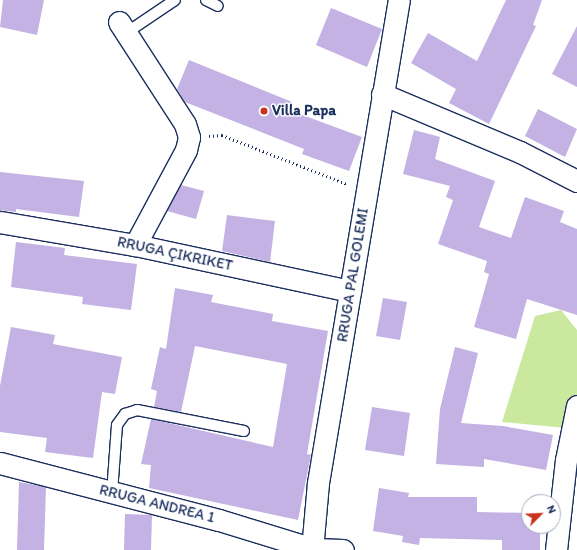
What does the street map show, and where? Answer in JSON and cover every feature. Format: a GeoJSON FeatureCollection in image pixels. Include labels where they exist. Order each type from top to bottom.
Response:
{"type":"FeatureCollection","features":[{"type":"Feature","properties":{"kind":"street","name":"RRUGA PAL GOLEMI"},"geometry":{"type":"LineString","coordinates":[[313,550],[318,483],[382,94],[399,0]]}},
{"type":"Feature","properties":{"kind":"street"},"geometry":{"type":"LineString","coordinates":[[122,27],[185,124],[189,137],[186,150],[135,245]]}},
{"type":"Feature","properties":{"kind":"street"},"geometry":{"type":"LineString","coordinates":[[382,94],[513,149],[577,181]]}},
{"type":"Feature","properties":{"kind":"street","name":"RRUGA ÇIKRIKET"},"geometry":{"type":"LineString","coordinates":[[0,222],[135,245],[350,291]]}},
{"type":"Feature","properties":{"kind":"street"},"geometry":{"type":"LineString","coordinates":[[556,550],[566,460],[577,406]]}},
{"type":"Feature","properties":{"kind":"street","name":"RRUGA ANDREA 1"},"geometry":{"type":"LineString","coordinates":[[0,463],[219,520],[313,550],[343,550]]}},
{"type":"Feature","properties":{"kind":"lane"},"geometry":{"type":"LineString","coordinates":[[122,27],[174,0]]}},
{"type":"Feature","properties":{"kind":"lane"},"geometry":{"type":"LineString","coordinates":[[206,0],[218,6]]}},
{"type":"Feature","properties":{"kind":"lane"},"geometry":{"type":"LineString","coordinates":[[112,493],[117,425],[125,414],[137,410],[244,431]]}},
{"type":"Feature","properties":{"kind":"path"},"geometry":{"type":"LineString","coordinates":[[189,137],[222,135],[366,191]]}},
{"type":"Feature","properties":{"kind":"green space"},"geometry":{"type":"Polygon","coordinates":[[[561,310],[577,330],[577,429],[502,422],[535,316],[561,310]]]}},
{"type":"Feature","properties":{"kind":"building"},"geometry":{"type":"Polygon","coordinates":[[[3,0],[44,0],[37,35],[0,27],[3,0]]]}},
{"type":"Feature","properties":{"kind":"building"},"geometry":{"type":"Polygon","coordinates":[[[506,0],[542,0],[533,25],[536,26],[489,124],[449,103],[456,89],[411,63],[428,33],[477,61],[506,0]]]}},
{"type":"Feature","properties":{"kind":"building"},"geometry":{"type":"Polygon","coordinates":[[[331,8],[382,29],[367,67],[316,45],[331,8]]]}},
{"type":"Feature","properties":{"kind":"building"},"geometry":{"type":"Polygon","coordinates":[[[577,26],[577,87],[552,74],[577,26]]]}},
{"type":"Feature","properties":{"kind":"building"},"geometry":{"type":"Polygon","coordinates":[[[189,60],[292,102],[289,110],[362,137],[349,171],[302,154],[304,149],[185,102],[177,89],[189,60]]]}},
{"type":"Feature","properties":{"kind":"building"},"geometry":{"type":"Polygon","coordinates":[[[538,109],[577,129],[565,157],[525,136],[538,109]]]}},
{"type":"Feature","properties":{"kind":"building"},"geometry":{"type":"Polygon","coordinates":[[[414,130],[440,137],[435,159],[495,181],[479,227],[511,238],[525,197],[564,211],[560,222],[577,229],[577,315],[527,299],[516,339],[474,327],[489,274],[484,272],[487,261],[438,244],[453,200],[446,197],[450,186],[403,174],[414,130]]]}},
{"type":"Feature","properties":{"kind":"building"},"geometry":{"type":"Polygon","coordinates":[[[0,172],[84,181],[79,217],[16,209],[16,212],[0,210],[0,172]]]}},
{"type":"Feature","properties":{"kind":"building"},"geometry":{"type":"Polygon","coordinates":[[[181,185],[204,191],[196,219],[167,211],[181,185]]]}},
{"type":"Feature","properties":{"kind":"building"},"geometry":{"type":"Polygon","coordinates":[[[227,215],[275,221],[270,262],[222,251],[227,215]]]}},
{"type":"Feature","properties":{"kind":"building"},"geometry":{"type":"Polygon","coordinates":[[[16,242],[65,248],[64,255],[137,264],[131,310],[82,304],[83,297],[11,287],[16,242]]]}},
{"type":"Feature","properties":{"kind":"building"},"geometry":{"type":"Polygon","coordinates":[[[175,288],[213,295],[211,302],[273,314],[272,321],[328,331],[307,454],[311,455],[298,520],[149,488],[151,465],[141,464],[151,419],[273,447],[287,364],[195,346],[181,412],[154,407],[157,391],[151,389],[160,347],[166,349],[175,288]]]}},
{"type":"Feature","properties":{"kind":"building"},"geometry":{"type":"Polygon","coordinates":[[[383,298],[407,302],[400,340],[376,336],[383,298]]]}},
{"type":"Feature","properties":{"kind":"building"},"geometry":{"type":"Polygon","coordinates":[[[11,327],[55,335],[53,344],[122,357],[115,394],[102,392],[93,458],[45,452],[47,438],[0,432],[0,386],[11,327]]]}},
{"type":"Feature","properties":{"kind":"building"},"geometry":{"type":"Polygon","coordinates":[[[455,347],[478,353],[461,423],[503,426],[553,435],[546,470],[484,459],[484,467],[436,464],[440,409],[455,347]]]}},
{"type":"Feature","properties":{"kind":"building"},"geometry":{"type":"Polygon","coordinates":[[[372,407],[410,413],[404,456],[365,450],[372,407]]]}},
{"type":"Feature","properties":{"kind":"building"},"geometry":{"type":"Polygon","coordinates":[[[19,482],[46,487],[44,550],[17,550],[19,482]]]}},
{"type":"Feature","properties":{"kind":"building"},"geometry":{"type":"Polygon","coordinates":[[[379,488],[409,493],[408,497],[477,497],[477,512],[521,513],[521,534],[540,534],[540,550],[502,550],[502,540],[420,538],[419,545],[402,542],[403,536],[373,531],[379,488]]]}},
{"type":"Feature","properties":{"kind":"building"},"geometry":{"type":"Polygon","coordinates":[[[125,514],[152,515],[151,550],[124,550],[125,514]]]}},
{"type":"Feature","properties":{"kind":"place","name":"Villa Papa"},"geometry":{"type":"Point","coordinates":[264,111]}}]}
